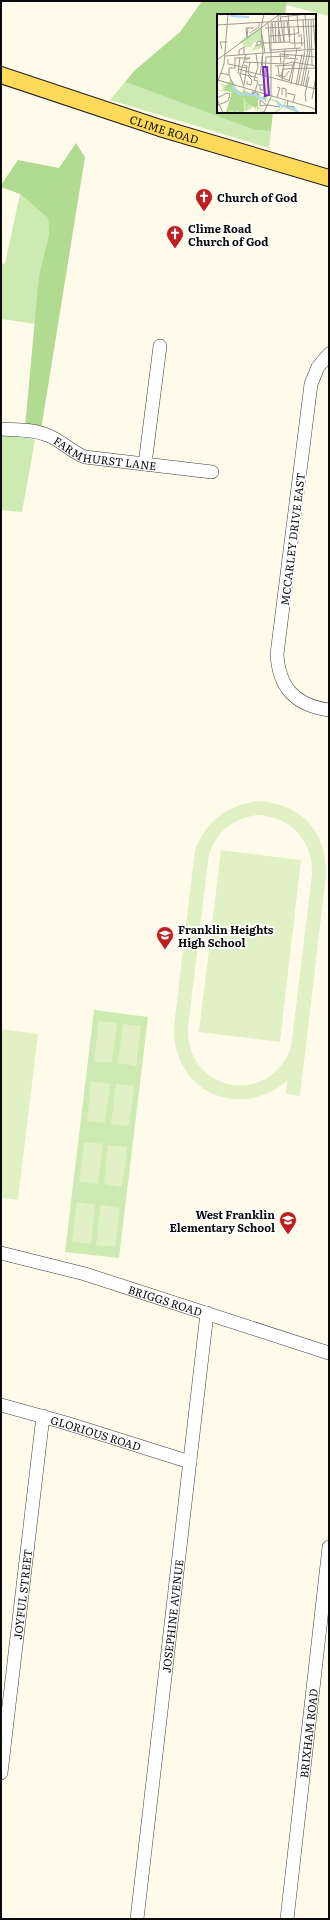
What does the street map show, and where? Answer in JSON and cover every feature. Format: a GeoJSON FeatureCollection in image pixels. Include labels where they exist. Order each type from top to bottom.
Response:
{"type":"FeatureCollection","features":[{"type":"Feature","properties":{"kind":"main road","name":"CLIME ROAD"},"geometry":{"type":"LineString","coordinates":[[1,75],[160,128],[329,178]]}},
{"type":"Feature","properties":{"kind":"street"},"geometry":{"type":"LineString","coordinates":[[145,464],[160,346]]}},
{"type":"Feature","properties":{"kind":"street","name":"MCCARLEY DRIVE EAST"},"geometry":{"type":"LineString","coordinates":[[324,709],[300,701],[286,687],[278,671],[277,654],[311,384],[318,367],[329,354]]}},
{"type":"Feature","properties":{"kind":"street","name":"FARMHURST LANE"},"geometry":{"type":"LineString","coordinates":[[1,429],[36,432],[49,435],[74,453],[85,457],[212,472]]}},
{"type":"Feature","properties":{"kind":"street","name":"BRIGGS ROAD"},"geometry":{"type":"LineString","coordinates":[[1,1253],[84,1274],[329,1352]]}},
{"type":"Feature","properties":{"kind":"street","name":"JOSEPHINE AVENUE"},"geometry":{"type":"LineString","coordinates":[[137,1919],[207,1313]]}},
{"type":"Feature","properties":{"kind":"street","name":"GLORIOUS ROAD"},"geometry":{"type":"LineString","coordinates":[[1,1405],[43,1416],[190,1462]]}},
{"type":"Feature","properties":{"kind":"street","name":"JOYFUL STREET"},"geometry":{"type":"LineString","coordinates":[[1,1773],[43,1416]]}},
{"type":"Feature","properties":{"kind":"street","name":"BRIXHAM ROAD"},"geometry":{"type":"LineString","coordinates":[[287,1919],[329,1547]]}},
{"type":"Feature","properties":{"kind":"green space"},"geometry":{"type":"Polygon","coordinates":[[[202,1],[287,1],[285,14],[217,14],[217,113],[273,113],[271,131],[255,130],[125,82],[134,71],[180,32],[202,1]]]}},
{"type":"Feature","properties":{"kind":"green space"},"geometry":{"type":"Polygon","coordinates":[[[287,1],[329,1],[329,16],[286,5],[287,1]]]}},
{"type":"Feature","properties":{"kind":"green space"},"geometry":{"type":"Polygon","coordinates":[[[125,82],[255,130],[271,131],[269,148],[110,100],[125,82]]]}},
{"type":"Feature","properties":{"kind":"green space"},"geometry":{"type":"Polygon","coordinates":[[[76,143],[85,157],[41,430],[25,427],[39,275],[49,234],[48,218],[20,194],[1,187],[1,185],[18,160],[59,168],[76,143]]]}},
{"type":"Feature","properties":{"kind":"green space"},"geometry":{"type":"Polygon","coordinates":[[[20,194],[48,218],[49,234],[39,275],[36,324],[1,319],[1,263],[5,264],[20,194]]]}},
{"type":"Feature","properties":{"kind":"green space"},"geometry":{"type":"Polygon","coordinates":[[[1,434],[35,440],[22,512],[1,510],[1,434]]]}},
{"type":"Feature","properties":{"kind":"green space"},"geometry":{"type":"Polygon","coordinates":[[[257,801],[273,803],[286,807],[298,814],[308,822],[316,833],[322,845],[325,859],[326,875],[300,1096],[286,1094],[287,1081],[268,1093],[248,1099],[229,1099],[211,1093],[196,1083],[184,1068],[176,1049],[174,1026],[195,850],[205,831],[219,816],[236,806],[257,801]],[[257,815],[241,819],[227,827],[212,846],[209,854],[188,1028],[191,1050],[200,1067],[214,1078],[230,1084],[248,1085],[265,1079],[280,1067],[291,1048],[312,874],[311,862],[309,851],[298,832],[280,820],[257,815]]]}},
{"type":"Feature","properties":{"kind":"green space"},"geometry":{"type":"Polygon","coordinates":[[[221,850],[301,860],[280,1042],[199,1032],[221,850]]]}},
{"type":"Feature","properties":{"kind":"green space"},"geometry":{"type":"Polygon","coordinates":[[[94,1010],[148,1017],[119,1258],[65,1252],[94,1010]]]}},
{"type":"Feature","properties":{"kind":"green space"},"geometry":{"type":"Polygon","coordinates":[[[99,1021],[117,1023],[112,1063],[94,1061],[99,1021]]]}},
{"type":"Feature","properties":{"kind":"green space"},"geometry":{"type":"Polygon","coordinates":[[[123,1024],[141,1026],[136,1066],[118,1063],[123,1024]]]}},
{"type":"Feature","properties":{"kind":"green space"},"geometry":{"type":"Polygon","coordinates":[[[1,1029],[38,1034],[18,1200],[1,1198],[1,1029]]]}},
{"type":"Feature","properties":{"kind":"green space"},"geometry":{"type":"Polygon","coordinates":[[[91,1081],[110,1084],[105,1123],[87,1121],[91,1081]]]}},
{"type":"Feature","properties":{"kind":"green space"},"geometry":{"type":"Polygon","coordinates":[[[116,1084],[134,1086],[129,1126],[111,1124],[116,1084]]]}},
{"type":"Feature","properties":{"kind":"green space"},"geometry":{"type":"Polygon","coordinates":[[[84,1142],[103,1144],[98,1184],[79,1182],[84,1142]]]}},
{"type":"Feature","properties":{"kind":"green space"},"geometry":{"type":"Polygon","coordinates":[[[108,1145],[127,1147],[122,1187],[104,1184],[108,1145]]]}},
{"type":"Feature","properties":{"kind":"green space"},"geometry":{"type":"Polygon","coordinates":[[[77,1202],[95,1205],[91,1244],[72,1242],[77,1202]]]}},
{"type":"Feature","properties":{"kind":"green space"},"geometry":{"type":"Polygon","coordinates":[[[101,1205],[120,1208],[115,1247],[96,1245],[101,1205]]]}},
{"type":"Feature","properties":{"kind":"place","name":"Church of God"},"geometry":{"type":"Point","coordinates":[204,212]}},
{"type":"Feature","properties":{"kind":"place","name":"Clime Road Church of God"},"geometry":{"type":"Point","coordinates":[175,249]}},
{"type":"Feature","properties":{"kind":"place","name":"Franklin Heights High School"},"geometry":{"type":"Point","coordinates":[165,950]}},
{"type":"Feature","properties":{"kind":"place","name":"West Franklin Elementary School"},"geometry":{"type":"Point","coordinates":[288,1235]}}]}
